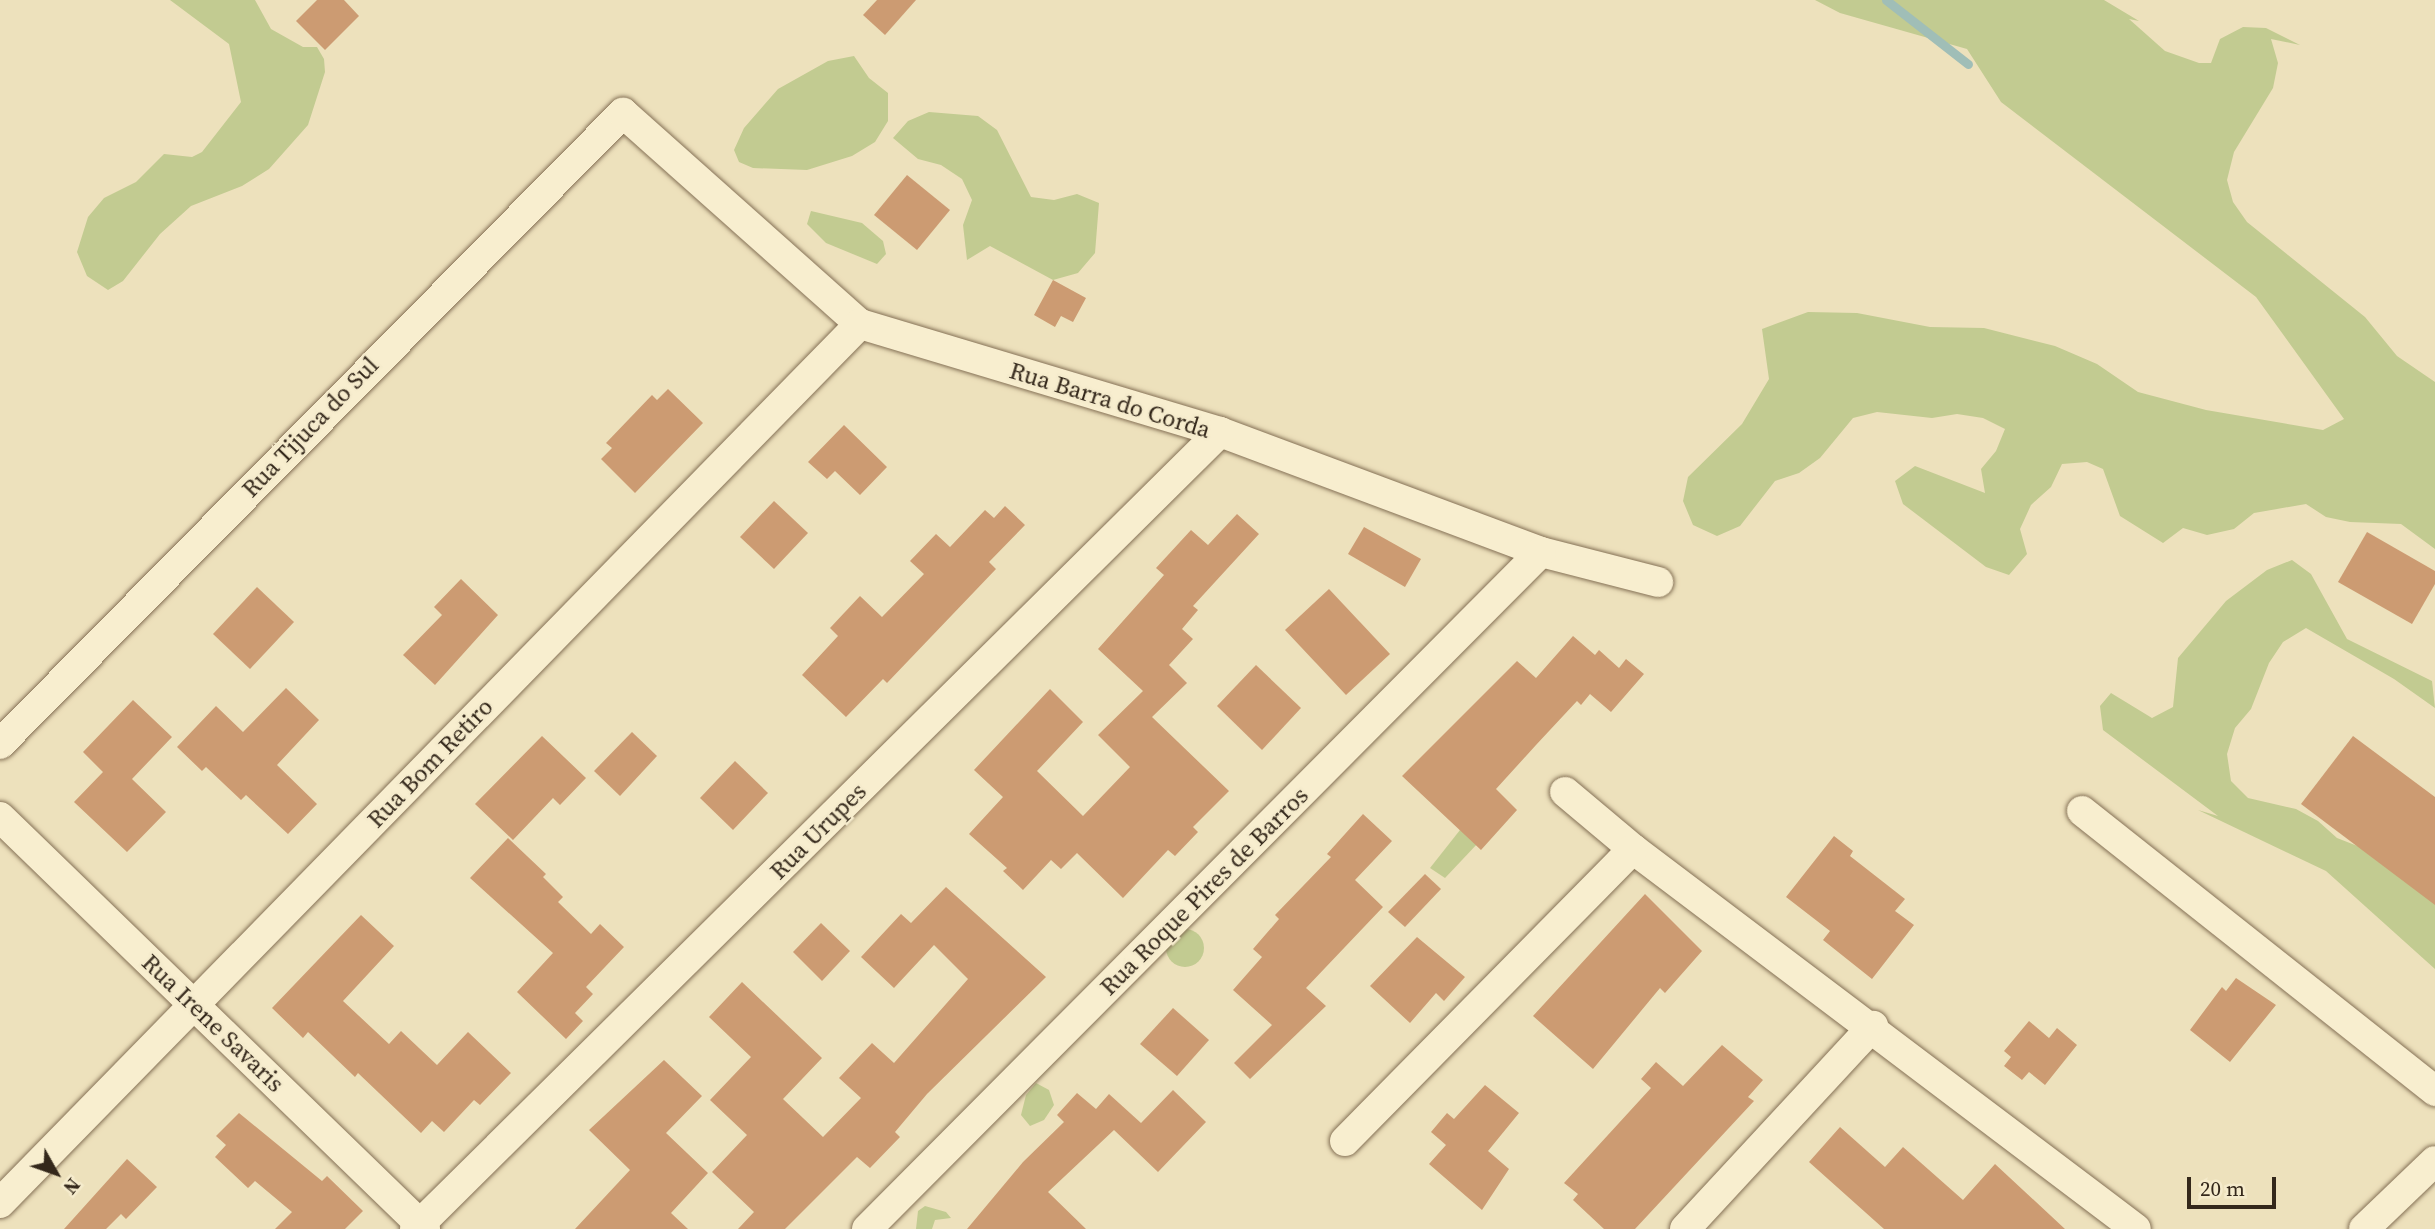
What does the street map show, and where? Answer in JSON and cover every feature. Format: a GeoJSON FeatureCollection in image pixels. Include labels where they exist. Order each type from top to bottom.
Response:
{"type":"FeatureCollection","features":[{"type":"Feature","properties":{"kind":"street","name":"Rua Barra do Corda"},"geometry":{"type":"LineString","coordinates":[[623,113],[860,324],[1220,432],[1541,552],[1658,582]]}},
{"type":"Feature","properties":{"kind":"street","name":"Rua Tijuca do Sul"},"geometry":{"type":"LineString","coordinates":[[0,744],[623,113]]}},
{"type":"Feature","properties":{"kind":"street","name":"Rua Bom Retiro"},"geometry":{"type":"LineString","coordinates":[[0,1203],[860,324]]}},
{"type":"Feature","properties":{"kind":"street","name":"Rua Urupes"},"geometry":{"type":"LineString","coordinates":[[420,1227],[1220,432]]}},
{"type":"Feature","properties":{"kind":"street","name":"Rua Roque Pires de Barros"},"geometry":{"type":"LineString","coordinates":[[867,1229],[1541,552]]}},
{"type":"Feature","properties":{"kind":"street"},"geometry":{"type":"LineString","coordinates":[[1565,792],[1633,849],[1873,1026],[2118,1224]]}},
{"type":"Feature","properties":{"kind":"street"},"geometry":{"type":"LineString","coordinates":[[2082,811],[2435,1091]]}},
{"type":"Feature","properties":{"kind":"street","name":"Rua Irene Savaris"},"geometry":{"type":"LineString","coordinates":[[0,817],[420,1227]]}},
{"type":"Feature","properties":{"kind":"street"},"geometry":{"type":"LineString","coordinates":[[1345,1142],[1633,849]]}},
{"type":"Feature","properties":{"kind":"street"},"geometry":{"type":"LineString","coordinates":[[1685,1229],[1873,1026]]}},
{"type":"Feature","properties":{"kind":"street"},"geometry":{"type":"LineString","coordinates":[[2364,1229],[2435,1161]]}},
{"type":"Feature","properties":{"kind":"green space"},"geometry":{"type":"Polygon","coordinates":[[[170,0],[255,0],[271,29],[303,47],[317,47],[324,59],[325,72],[308,125],[269,169],[242,186],[191,206],[160,234],[123,281],[108,290],[87,276],[77,252],[88,217],[104,198],[136,182],[164,154],[192,157],[202,152],[241,102],[229,44],[170,0]]]}},
{"type":"Feature","properties":{"kind":"green space"},"geometry":{"type":"Polygon","coordinates":[[[1815,0],[2104,0],[2139,21],[2129,19],[2165,51],[2199,63],[2211,63],[2220,39],[2243,27],[2266,28],[2300,45],[2271,39],[2278,63],[2273,88],[2234,152],[2227,180],[2233,202],[2247,222],[2365,317],[2397,356],[2435,382],[2435,549],[2401,524],[2350,522],[2326,517],[2306,504],[2254,513],[2234,529],[2207,535],[2183,528],[2163,543],[2120,516],[2103,469],[2087,462],[2062,464],[2051,487],[2031,505],[2020,529],[2027,554],[2009,575],[1986,567],[1903,504],[1895,481],[1915,466],[1985,493],[1981,469],[1996,451],[2005,429],[1983,418],[1957,414],[1932,418],[1877,412],[1853,418],[1820,458],[1799,473],[1775,481],[1740,526],[1717,536],[1693,525],[1683,501],[1688,477],[1742,424],[1769,379],[1762,329],[1808,312],[1857,313],[1930,327],[1984,328],[2055,346],[2097,364],[2138,392],[2206,410],[2323,430],[2344,419],[2256,297],[2001,102],[1967,49],[1840,13],[1815,0]]]}},
{"type":"Feature","properties":{"kind":"green space"},"geometry":{"type":"Polygon","coordinates":[[[854,56],[869,78],[888,93],[888,121],[875,142],[852,156],[807,170],[753,168],[739,162],[734,150],[744,128],[778,89],[828,61],[854,56]]]}},
{"type":"Feature","properties":{"kind":"green space"},"geometry":{"type":"Polygon","coordinates":[[[929,112],[978,116],[997,130],[1031,197],[1054,200],[1077,194],[1099,203],[1095,253],[1078,273],[1053,280],[990,246],[967,260],[963,225],[972,200],[962,179],[941,165],[918,159],[893,138],[908,121],[929,112]]]}},
{"type":"Feature","properties":{"kind":"green space"},"geometry":{"type":"Polygon","coordinates":[[[811,211],[862,223],[883,241],[886,254],[877,264],[826,243],[807,224],[811,211]]]}},
{"type":"Feature","properties":{"kind":"green space"},"geometry":{"type":"Polygon","coordinates":[[[2292,560],[2311,574],[2347,639],[2432,681],[2435,708],[2394,679],[2306,628],[2283,642],[2269,663],[2251,709],[2235,728],[2227,754],[2231,781],[2248,798],[2296,809],[2318,821],[2337,838],[2360,847],[2435,896],[2435,969],[2326,871],[2198,810],[2218,816],[2103,730],[2100,706],[2111,693],[2152,718],[2173,707],[2178,658],[2226,601],[2267,570],[2292,560]]]}},
{"type":"Feature","properties":{"kind":"green space"},"geometry":{"type":"Polygon","coordinates":[[[1460,830],[1479,842],[1445,878],[1430,868],[1460,830]]]}},
{"type":"Feature","properties":{"kind":"green space"},"geometry":{"type":"Polygon","coordinates":[[[1185,929],[1198,935],[1204,948],[1198,961],[1185,967],[1172,961],[1166,948],[1172,935],[1185,929]]]}},
{"type":"Feature","properties":{"kind":"green space"},"geometry":{"type":"Polygon","coordinates":[[[1036,1083],[1049,1090],[1054,1105],[1044,1120],[1030,1126],[1021,1115],[1026,1095],[1036,1083]]]}},
{"type":"Feature","properties":{"kind":"green space"},"geometry":{"type":"Polygon","coordinates":[[[925,1206],[946,1212],[951,1218],[935,1220],[932,1229],[916,1229],[918,1211],[925,1206]]]}},
{"type":"Feature","properties":{"kind":"building"},"geometry":{"type":"Polygon","coordinates":[[[317,0],[344,0],[359,16],[325,50],[296,21],[317,0]]]}},
{"type":"Feature","properties":{"kind":"building"},"geometry":{"type":"Polygon","coordinates":[[[877,0],[916,0],[885,35],[863,15],[877,0]]]}},
{"type":"Feature","properties":{"kind":"building"},"geometry":{"type":"Polygon","coordinates":[[[907,175],[950,210],[917,250],[874,215],[907,175]]]}},
{"type":"Feature","properties":{"kind":"building"},"geometry":{"type":"Polygon","coordinates":[[[1053,280],[1086,298],[1073,322],[1061,316],[1055,327],[1034,315],[1053,280]]]}},
{"type":"Feature","properties":{"kind":"building"},"geometry":{"type":"Polygon","coordinates":[[[668,389],[703,423],[635,493],[601,459],[612,448],[606,443],[652,395],[657,400],[668,389]]]}},
{"type":"Feature","properties":{"kind":"building"},"geometry":{"type":"Polygon","coordinates":[[[844,425],[887,467],[860,495],[835,471],[827,479],[808,462],[844,425]]]}},
{"type":"Feature","properties":{"kind":"building"},"geometry":{"type":"Polygon","coordinates":[[[774,501],[808,533],[774,569],[740,537],[774,501]]]}},
{"type":"Feature","properties":{"kind":"building"},"geometry":{"type":"Polygon","coordinates":[[[1005,506],[1025,525],[989,562],[996,569],[887,683],[883,679],[846,717],[802,675],[838,636],[830,628],[860,596],[882,617],[924,574],[910,561],[936,534],[950,547],[985,510],[994,518],[1005,506]]]}},
{"type":"Feature","properties":{"kind":"building"},"geometry":{"type":"Polygon","coordinates":[[[1237,514],[1259,534],[1193,606],[1198,610],[1182,629],[1193,639],[1169,665],[1187,683],[1152,717],[1229,791],[1193,827],[1198,832],[1175,856],[1168,850],[1123,898],[1077,853],[1061,869],[1051,860],[1023,890],[1003,871],[1007,868],[969,834],[1003,797],[974,770],[1050,689],[1083,722],[1037,771],[1083,816],[1130,767],[1098,735],[1143,691],[1098,649],[1164,575],[1156,568],[1191,530],[1208,545],[1237,514]]]}},
{"type":"Feature","properties":{"kind":"building"},"geometry":{"type":"Polygon","coordinates":[[[1364,527],[1421,559],[1405,587],[1348,554],[1364,527]]]}},
{"type":"Feature","properties":{"kind":"building"},"geometry":{"type":"Polygon","coordinates":[[[2367,532],[2435,571],[2435,584],[2412,624],[2338,582],[2367,532]]]}},
{"type":"Feature","properties":{"kind":"building"},"geometry":{"type":"Polygon","coordinates":[[[461,579],[498,615],[435,685],[403,655],[442,615],[434,607],[461,579]]]}},
{"type":"Feature","properties":{"kind":"building"},"geometry":{"type":"Polygon","coordinates":[[[257,587],[294,622],[250,669],[213,634],[257,587]]]}},
{"type":"Feature","properties":{"kind":"building"},"geometry":{"type":"Polygon","coordinates":[[[1329,589],[1390,654],[1346,695],[1285,630],[1329,589]]]}},
{"type":"Feature","properties":{"kind":"building"},"geometry":{"type":"Polygon","coordinates":[[[1573,636],[1595,655],[1599,650],[1619,668],[1626,659],[1644,674],[1611,712],[1590,694],[1581,705],[1577,701],[1536,745],[1496,789],[1517,810],[1481,850],[1402,776],[1517,661],[1536,678],[1573,636]]]}},
{"type":"Feature","properties":{"kind":"building"},"geometry":{"type":"Polygon","coordinates":[[[1256,665],[1301,708],[1262,750],[1217,706],[1256,665]]]}},
{"type":"Feature","properties":{"kind":"building"},"geometry":{"type":"Polygon","coordinates":[[[286,688],[319,720],[277,765],[317,804],[288,834],[246,795],[241,800],[206,767],[202,771],[177,747],[216,706],[243,732],[286,688]]]}},
{"type":"Feature","properties":{"kind":"building"},"geometry":{"type":"Polygon","coordinates":[[[133,700],[172,737],[132,779],[166,812],[127,852],[74,802],[103,772],[83,752],[133,700]]]}},
{"type":"Feature","properties":{"kind":"building"},"geometry":{"type":"Polygon","coordinates":[[[632,732],[657,756],[620,796],[594,771],[632,732]]]}},
{"type":"Feature","properties":{"kind":"building"},"geometry":{"type":"Polygon","coordinates":[[[542,736],[586,778],[560,805],[553,798],[513,840],[475,804],[542,736]]]}},
{"type":"Feature","properties":{"kind":"building"},"geometry":{"type":"Polygon","coordinates":[[[2353,736],[2435,797],[2435,905],[2301,804],[2353,736]]]}},
{"type":"Feature","properties":{"kind":"building"},"geometry":{"type":"Polygon","coordinates":[[[735,761],[768,793],[733,830],[700,798],[735,761]]]}},
{"type":"Feature","properties":{"kind":"building"},"geometry":{"type":"Polygon","coordinates":[[[1363,814],[1392,841],[1355,880],[1383,907],[1306,988],[1326,1006],[1250,1079],[1234,1063],[1272,1025],[1233,990],[1262,957],[1253,949],[1279,919],[1275,915],[1331,857],[1327,854],[1363,814]]]}},
{"type":"Feature","properties":{"kind":"building"},"geometry":{"type":"Polygon","coordinates":[[[1834,836],[1853,851],[1850,856],[1905,899],[1895,911],[1914,925],[1872,979],[1823,940],[1830,931],[1786,897],[1834,836]]]}},
{"type":"Feature","properties":{"kind":"building"},"geometry":{"type":"Polygon","coordinates":[[[508,838],[546,874],[543,877],[563,897],[558,902],[591,934],[600,924],[624,947],[586,987],[593,994],[575,1013],[583,1021],[566,1039],[517,992],[553,953],[470,878],[508,838]]]}},
{"type":"Feature","properties":{"kind":"building"},"geometry":{"type":"Polygon","coordinates":[[[1425,874],[1441,889],[1405,927],[1388,912],[1425,874]]]}},
{"type":"Feature","properties":{"kind":"building"},"geometry":{"type":"Polygon","coordinates":[[[946,887],[1046,977],[927,1094],[895,1132],[900,1137],[870,1168],[857,1157],[785,1229],[738,1229],[754,1212],[712,1172],[747,1135],[710,1100],[751,1057],[709,1017],[742,982],[822,1058],[783,1099],[823,1137],[861,1098],[839,1078],[872,1043],[894,1063],[968,979],[934,945],[894,988],[861,957],[901,914],[911,923],[946,887]]]}},
{"type":"Feature","properties":{"kind":"building"},"geometry":{"type":"Polygon","coordinates":[[[1645,894],[1702,951],[1665,993],[1660,988],[1593,1069],[1533,1016],[1645,894]]]}},
{"type":"Feature","properties":{"kind":"building"},"geometry":{"type":"Polygon","coordinates":[[[361,915],[394,946],[343,1001],[389,1044],[401,1031],[437,1065],[468,1032],[511,1073],[480,1105],[474,1100],[444,1132],[432,1121],[421,1133],[358,1073],[355,1077],[308,1032],[303,1038],[272,1008],[361,915]]]}},
{"type":"Feature","properties":{"kind":"building"},"geometry":{"type":"Polygon","coordinates":[[[821,923],[850,951],[822,981],[793,952],[821,923]]]}},
{"type":"Feature","properties":{"kind":"building"},"geometry":{"type":"Polygon","coordinates":[[[1417,937],[1465,977],[1444,1001],[1436,993],[1410,1023],[1370,986],[1417,937]]]}},
{"type":"Feature","properties":{"kind":"building"},"geometry":{"type":"Polygon","coordinates":[[[2236,978],[2276,1005],[2230,1062],[2190,1030],[2222,987],[2226,991],[2236,978]]]}},
{"type":"Feature","properties":{"kind":"building"},"geometry":{"type":"Polygon","coordinates":[[[1173,1008],[1209,1040],[1177,1076],[1140,1044],[1173,1008]]]}},
{"type":"Feature","properties":{"kind":"building"},"geometry":{"type":"Polygon","coordinates":[[[2029,1021],[2049,1038],[2057,1028],[2077,1045],[2045,1085],[2029,1072],[2022,1080],[2004,1066],[2011,1057],[2004,1051],[2029,1021]]]}},
{"type":"Feature","properties":{"kind":"building"},"geometry":{"type":"Polygon","coordinates":[[[1722,1045],[1763,1080],[1748,1097],[1754,1101],[1635,1229],[1604,1229],[1573,1200],[1578,1194],[1564,1183],[1651,1088],[1641,1079],[1656,1062],[1683,1086],[1722,1045]]]}},
{"type":"Feature","properties":{"kind":"building"},"geometry":{"type":"Polygon","coordinates":[[[664,1060],[702,1096],[666,1133],[708,1173],[671,1213],[688,1229],[575,1229],[630,1170],[589,1130],[664,1060]]]}},
{"type":"Feature","properties":{"kind":"building"},"geometry":{"type":"Polygon","coordinates":[[[1485,1085],[1519,1113],[1488,1151],[1509,1169],[1482,1210],[1429,1164],[1446,1145],[1431,1132],[1447,1113],[1454,1119],[1485,1085]]]}},
{"type":"Feature","properties":{"kind":"building"},"geometry":{"type":"Polygon","coordinates":[[[1173,1090],[1206,1122],[1158,1172],[1114,1130],[1048,1192],[1086,1229],[967,1229],[1023,1162],[1064,1122],[1057,1115],[1077,1093],[1096,1109],[1109,1094],[1141,1123],[1173,1090]]]}},
{"type":"Feature","properties":{"kind":"building"},"geometry":{"type":"Polygon","coordinates":[[[239,1113],[322,1181],[327,1176],[363,1211],[345,1229],[275,1229],[292,1212],[255,1181],[248,1188],[215,1157],[226,1145],[216,1136],[239,1113]]]}},
{"type":"Feature","properties":{"kind":"building"},"geometry":{"type":"Polygon","coordinates":[[[1840,1127],[1885,1167],[1903,1147],[1963,1200],[1995,1164],[2065,1229],[1884,1229],[1809,1162],[1840,1127]]]}},
{"type":"Feature","properties":{"kind":"building"},"geometry":{"type":"Polygon","coordinates":[[[127,1159],[157,1187],[126,1219],[121,1214],[106,1229],[64,1229],[127,1159]]]}},
{"type":"Feature","properties":{"kind":"waterway"},"geometry":{"type":"LineString","coordinates":[[1886,0],[1968,64]]}}]}
